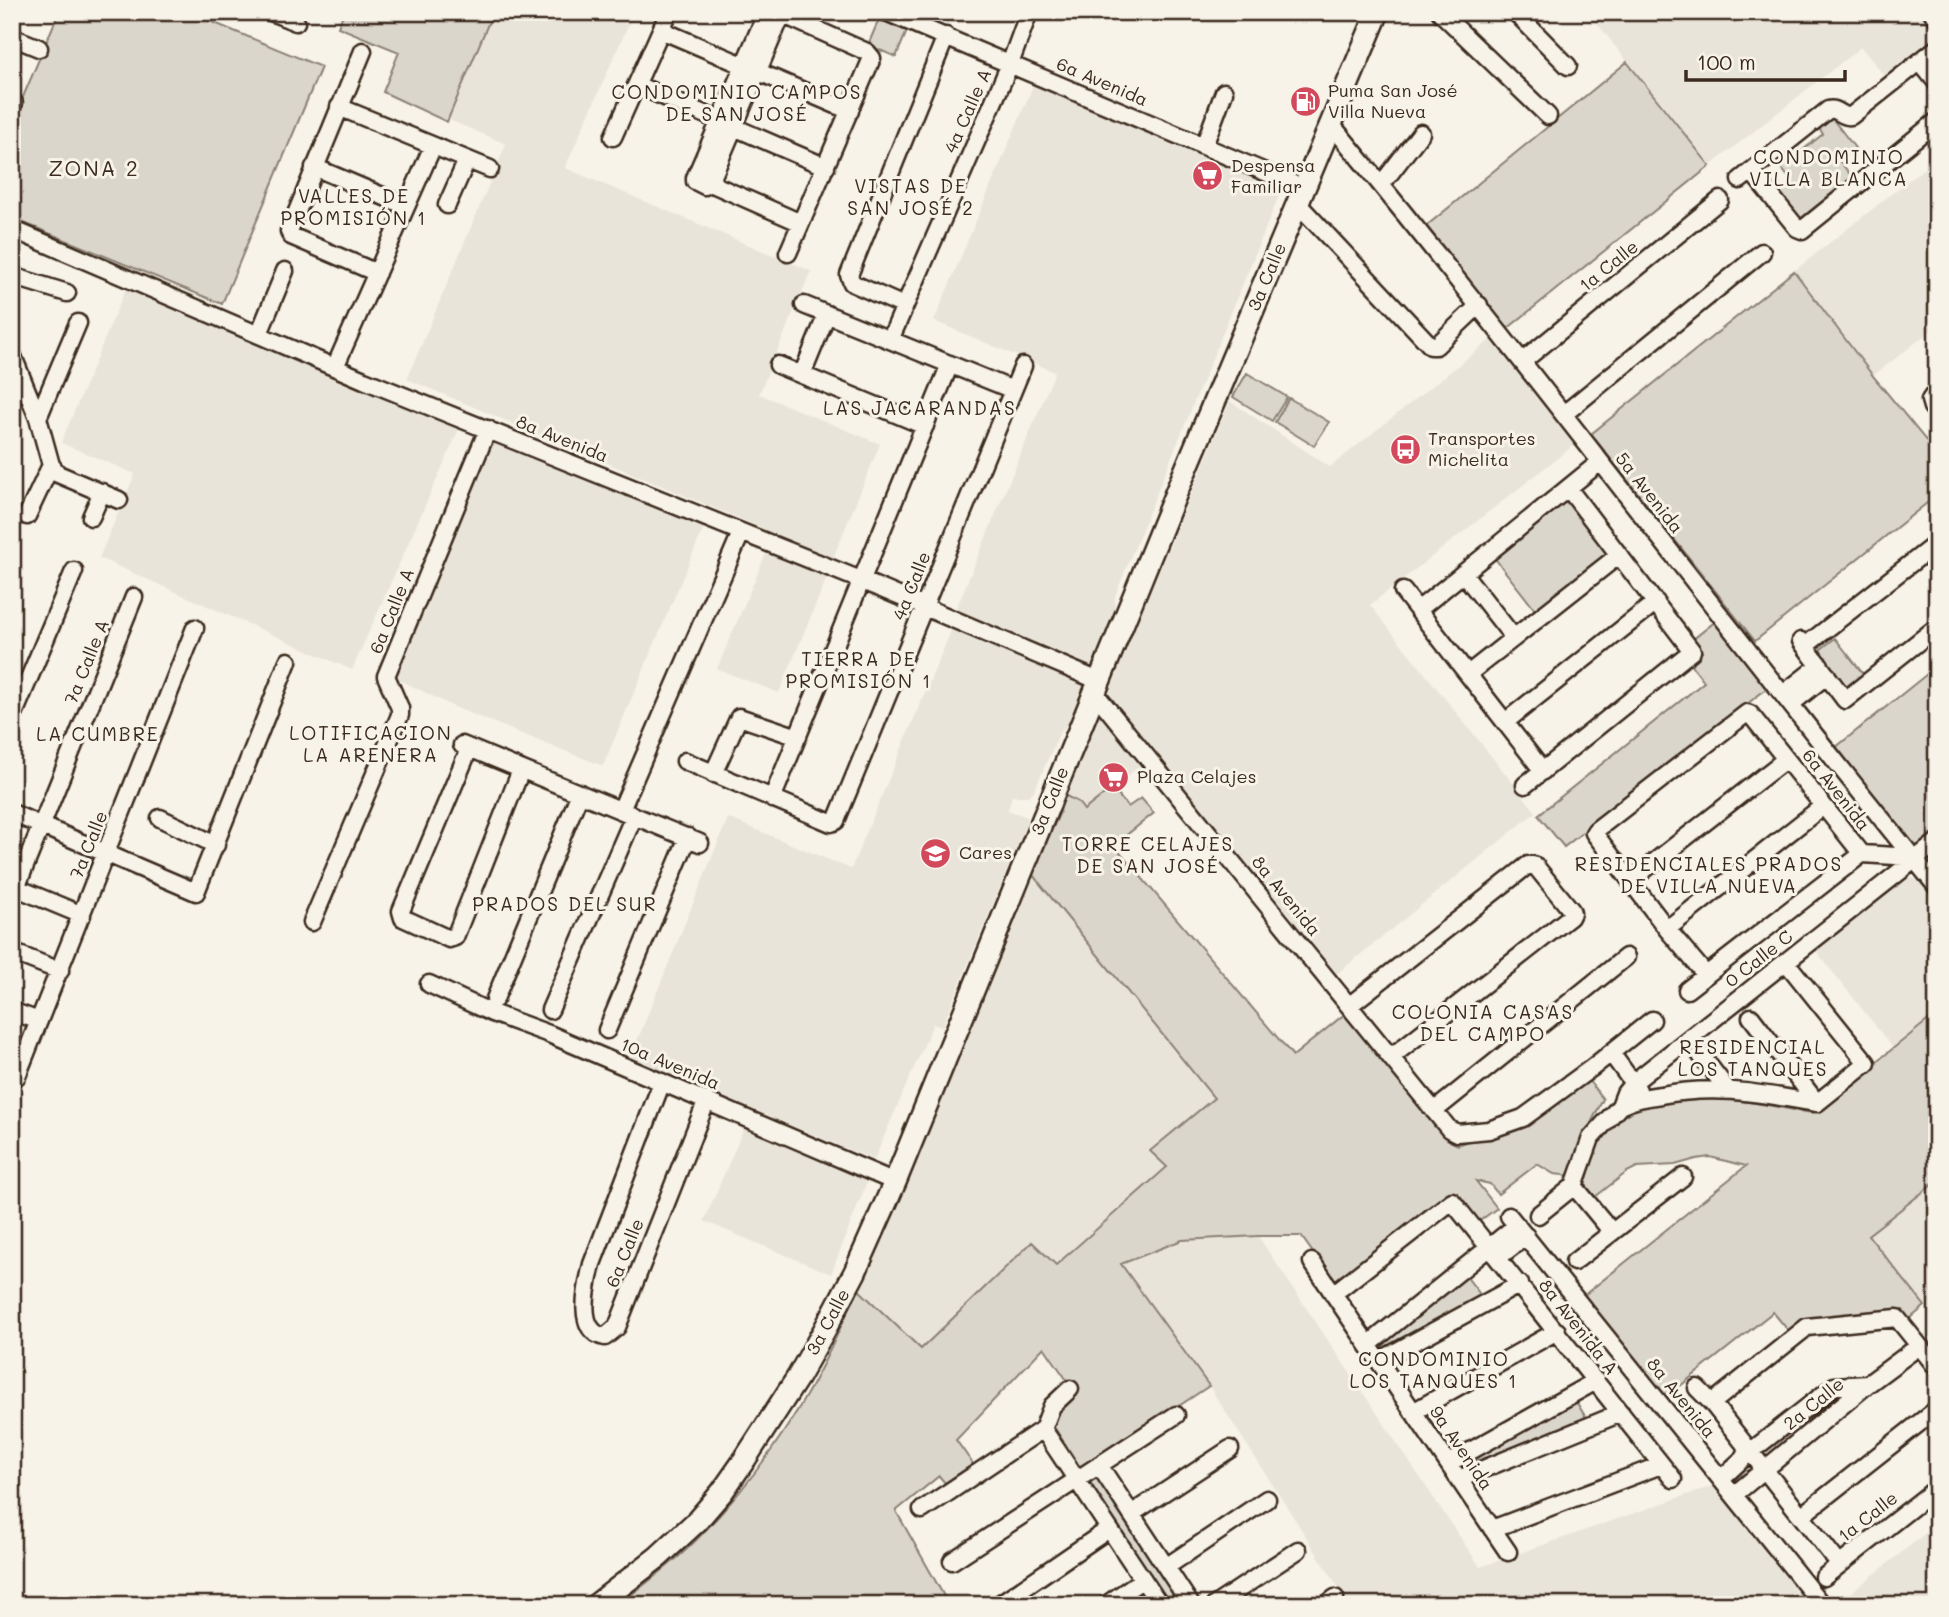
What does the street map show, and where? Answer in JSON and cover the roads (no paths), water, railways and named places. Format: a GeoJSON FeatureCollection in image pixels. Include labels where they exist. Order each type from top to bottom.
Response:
{"type":"FeatureCollection","features":[{"type":"Feature","properties":{"kind":"main road","name":"3a Calle"},"geometry":{"type":"LineString","coordinates":[[596,1605],[657,1557],[697,1521],[722,1492],[798,1377],[855,1272],[895,1182],[1096,687],[1378,12]]}},
{"type":"Feature","properties":{"kind":"street"},"geometry":{"type":"LineString","coordinates":[[271,12],[296,22]]}},
{"type":"Feature","properties":{"kind":"street"},"geometry":{"type":"LineString","coordinates":[[613,137],[669,12]]}},
{"type":"Feature","properties":{"kind":"street","name":"6a Avenida"},"geometry":{"type":"LineString","coordinates":[[886,12],[1204,146],[1300,195],[1431,345],[1436,346],[1479,305]]}},
{"type":"Feature","properties":{"kind":"street","name":"4a Calle A"},"geometry":{"type":"LineString","coordinates":[[890,340],[1010,64],[1029,12]]}},
{"type":"Feature","properties":{"kind":"street"},"geometry":{"type":"LineString","coordinates":[[1440,12],[1549,116]]}},
{"type":"Feature","properties":{"kind":"street"},"geometry":{"type":"LineString","coordinates":[[1515,12],[1570,64],[1525,12]]}},
{"type":"Feature","properties":{"kind":"street"},"geometry":{"type":"LineString","coordinates":[[1932,12],[1937,18]]}},
{"type":"Feature","properties":{"kind":"street"},"geometry":{"type":"LineString","coordinates":[[788,253],[802,223],[872,58],[867,52],[777,13],[727,124],[695,181],[705,186],[710,183],[802,223]]}},
{"type":"Feature","properties":{"kind":"street"},"geometry":{"type":"LineString","coordinates":[[661,30],[850,111]]}},
{"type":"Feature","properties":{"kind":"street"},"geometry":{"type":"LineString","coordinates":[[904,306],[852,283],[849,275],[946,36]]}},
{"type":"Feature","properties":{"kind":"street"},"geometry":{"type":"LineString","coordinates":[[12,37],[39,48]]}},
{"type":"Feature","properties":{"kind":"street"},"geometry":{"type":"LineString","coordinates":[[1937,48],[1851,116],[1829,109],[1746,175],[1797,229],[1802,230],[1937,121]]}},
{"type":"Feature","properties":{"kind":"street"},"geometry":{"type":"LineString","coordinates":[[363,51],[289,231],[291,236],[377,273]]}},
{"type":"Feature","properties":{"kind":"street"},"geometry":{"type":"LineString","coordinates":[[1920,62],[1937,83]]}},
{"type":"Feature","properties":{"kind":"street"},"geometry":{"type":"LineString","coordinates":[[637,85],[826,167]]}},
{"type":"Feature","properties":{"kind":"street"},"geometry":{"type":"LineString","coordinates":[[1204,146],[1224,92]]}},
{"type":"Feature","properties":{"kind":"street"},"geometry":{"type":"LineString","coordinates":[[339,107],[490,169]]}},
{"type":"Feature","properties":{"kind":"street","name":"5a Avenida"},"geometry":{"type":"LineString","coordinates":[[1331,124],[1479,305],[1937,887]]}},
{"type":"Feature","properties":{"kind":"street"},"geometry":{"type":"LineString","coordinates":[[1381,185],[1421,134]]}},
{"type":"Feature","properties":{"kind":"street"},"geometry":{"type":"LineString","coordinates":[[335,367],[433,146]]}},
{"type":"Feature","properties":{"kind":"street"},"geometry":{"type":"LineString","coordinates":[[447,205],[467,160]]}},
{"type":"Feature","properties":{"kind":"street"},"geometry":{"type":"LineString","coordinates":[[314,167],[407,206]]}},
{"type":"Feature","properties":{"kind":"street","name":"1a Calle"},"geometry":{"type":"LineString","coordinates":[[1523,361],[1720,200]]}},
{"type":"Feature","properties":{"kind":"street","name":"8a Avenida"},"geometry":{"type":"LineString","coordinates":[[12,229],[335,367],[863,581],[1096,687],[1446,1127],[1457,1133],[1489,1130],[1523,1118],[1611,1053]]}},
{"type":"Feature","properties":{"kind":"street"},"geometry":{"type":"LineString","coordinates":[[1564,414],[1762,252]]}},
{"type":"Feature","properties":{"kind":"street"},"geometry":{"type":"LineString","coordinates":[[259,334],[285,271]]}},
{"type":"Feature","properties":{"kind":"street"},"geometry":{"type":"LineString","coordinates":[[12,276],[67,293]]}},
{"type":"Feature","properties":{"kind":"street"},"geometry":{"type":"LineString","coordinates":[[804,305],[1013,390]]}},
{"type":"Feature","properties":{"kind":"street"},"geometry":{"type":"LineString","coordinates":[[802,375],[827,314]]}},
{"type":"Feature","properties":{"kind":"street"},"geometry":{"type":"LineString","coordinates":[[38,418],[78,323]]}},
{"type":"Feature","properties":{"kind":"street"},"geometry":{"type":"LineString","coordinates":[[685,761],[772,799],[950,364]]}},
{"type":"Feature","properties":{"kind":"street"},"geometry":{"type":"LineString","coordinates":[[778,365],[925,426]]}},
{"type":"Feature","properties":{"kind":"street","name":"4a Calle"},"geometry":{"type":"LineString","coordinates":[[772,799],[831,823],[836,821],[1023,366]]}},
{"type":"Feature","properties":{"kind":"street"},"geometry":{"type":"LineString","coordinates":[[14,368],[38,418],[51,465],[58,474],[119,500]]}},
{"type":"Feature","properties":{"kind":"street"},"geometry":{"type":"LineString","coordinates":[[1937,390],[1930,400],[1937,412]]}},
{"type":"Feature","properties":{"kind":"street","name":"6a Calle A"},"geometry":{"type":"LineString","coordinates":[[312,922],[400,715],[400,708],[386,676],[488,429]]}},
{"type":"Feature","properties":{"kind":"street"},"geometry":{"type":"LineString","coordinates":[[1418,610],[1600,462]]}},
{"type":"Feature","properties":{"kind":"street"},"geometry":{"type":"LineString","coordinates":[[27,516],[51,465]]}},
{"type":"Feature","properties":{"kind":"street"},"geometry":{"type":"LineString","coordinates":[[1525,785],[1692,653],[1568,488]]}},
{"type":"Feature","properties":{"kind":"street"},"geometry":{"type":"LineString","coordinates":[[91,517],[102,492]]}},
{"type":"Feature","properties":{"kind":"street"},"geometry":{"type":"LineString","coordinates":[[550,1010],[741,533]]}},
{"type":"Feature","properties":{"kind":"street"},"geometry":{"type":"LineString","coordinates":[[1937,542],[1803,643],[1843,699],[1847,699],[1937,627]]}},
{"type":"Feature","properties":{"kind":"street"},"geometry":{"type":"LineString","coordinates":[[1468,674],[1619,555]]}},
{"type":"Feature","properties":{"kind":"street"},"geometry":{"type":"LineString","coordinates":[[12,719],[74,571]]}},
{"type":"Feature","properties":{"kind":"street"},"geometry":{"type":"LineString","coordinates":[[1463,573],[1514,638]]}},
{"type":"Feature","properties":{"kind":"street"},"geometry":{"type":"LineString","coordinates":[[1403,592],[1542,771]]}},
{"type":"Feature","properties":{"kind":"street","name":"7a Calle A"},"geometry":{"type":"LineString","coordinates":[[14,893],[134,597]]}},
{"type":"Feature","properties":{"kind":"street"},"geometry":{"type":"LineString","coordinates":[[1506,722],[1656,602]]}},
{"type":"Feature","properties":{"kind":"street","name":"7a Calle"},"geometry":{"type":"LineString","coordinates":[[16,1076],[195,628]]}},
{"type":"Feature","properties":{"kind":"street"},"geometry":{"type":"LineString","coordinates":[[12,813],[196,892],[288,662]]}},
{"type":"Feature","properties":{"kind":"street"},"geometry":{"type":"LineString","coordinates":[[1787,699],[1823,670]]}},
{"type":"Feature","properties":{"kind":"street","name":"6a Avenida"},"geometry":{"type":"LineString","coordinates":[[1630,881],[1595,836],[1596,830],[1746,713],[1750,714],[1862,854],[1913,859]]}},
{"type":"Feature","properties":{"kind":"street"},"geometry":{"type":"LineString","coordinates":[[713,774],[737,720],[743,717],[798,737]]}},
{"type":"Feature","properties":{"kind":"street"},"geometry":{"type":"LineString","coordinates":[[522,770],[455,937],[449,939],[403,918],[401,911],[464,746],[694,840],[607,1030]]}},
{"type":"Feature","properties":{"kind":"street"},"geometry":{"type":"LineString","coordinates":[[1706,975],[1630,881],[1786,758]]}},
{"type":"Feature","properties":{"kind":"street"},"geometry":{"type":"LineString","coordinates":[[495,999],[580,793]]}},
{"type":"Feature","properties":{"kind":"street"},"geometry":{"type":"LineString","coordinates":[[1667,929],[1823,806]]}},
{"type":"Feature","properties":{"kind":"street"},"geometry":{"type":"LineString","coordinates":[[160,818],[216,845]]}},
{"type":"Feature","properties":{"kind":"street"},"geometry":{"type":"LineString","coordinates":[[1913,859],[1937,842]]}},
{"type":"Feature","properties":{"kind":"street"},"geometry":{"type":"LineString","coordinates":[[1687,990],[1862,854]]}},
{"type":"Feature","properties":{"kind":"street","name":"0 Calle C"},"geometry":{"type":"LineString","coordinates":[[1630,1086],[1913,859]]}},
{"type":"Feature","properties":{"kind":"street"},"geometry":{"type":"LineString","coordinates":[[1349,1005],[1528,866],[1537,868],[1571,910],[1570,917],[1391,1056]]}},
{"type":"Feature","properties":{"kind":"street"},"geometry":{"type":"LineString","coordinates":[[14,893],[82,915]]}},
{"type":"Feature","properties":{"kind":"street"},"geometry":{"type":"LineString","coordinates":[[12,952],[60,971]]}},
{"type":"Feature","properties":{"kind":"street"},"geometry":{"type":"LineString","coordinates":[[1434,1111],[1626,957]]}},
{"type":"Feature","properties":{"kind":"street"},"geometry":{"type":"LineString","coordinates":[[1620,1106],[1672,1093],[1727,1089],[1818,1103],[1867,1063],[1786,962]]}},
{"type":"Feature","properties":{"kind":"street","name":"10a Avenida"},"geometry":{"type":"LineString","coordinates":[[429,984],[895,1182]]}},
{"type":"Feature","properties":{"kind":"street"},"geometry":{"type":"LineString","coordinates":[[12,1011],[39,1021]]}},
{"type":"Feature","properties":{"kind":"street"},"geometry":{"type":"LineString","coordinates":[[1751,1017],[1818,1103]]}},
{"type":"Feature","properties":{"kind":"street"},"geometry":{"type":"LineString","coordinates":[[1644,1098],[1630,1086],[1611,1053],[1652,1020]]}},
{"type":"Feature","properties":{"kind":"street"},"geometry":{"type":"LineString","coordinates":[[1700,1054],[1727,1089]]}},
{"type":"Feature","properties":{"kind":"street","name":"6a Calle"},"geometry":{"type":"LineString","coordinates":[[662,1082],[592,1264],[587,1289],[587,1321],[589,1329],[595,1335],[605,1337],[617,1327],[707,1100]]}},
{"type":"Feature","properties":{"kind":"street"},"geometry":{"type":"LineString","coordinates":[[1538,1215],[1574,1186],[1591,1139],[1620,1106],[1630,1086]]}},
{"type":"Feature","properties":{"kind":"street"},"geometry":{"type":"LineString","coordinates":[[1574,1262],[1683,1177]]}},
{"type":"Feature","properties":{"kind":"street"},"geometry":{"type":"LineString","coordinates":[[1574,1186],[1612,1232]]}},
{"type":"Feature","properties":{"kind":"street","name":"8a Avenida A"},"geometry":{"type":"LineString","coordinates":[[1333,1294],[1451,1201],[1495,1252],[1673,1479]]}},
{"type":"Feature","properties":{"kind":"street","name":"8a Avenida"},"geometry":{"type":"LineString","coordinates":[[1495,1252],[1517,1226],[1822,1605]]}},
{"type":"Feature","properties":{"kind":"street"},"geometry":{"type":"LineString","coordinates":[[1368,1345],[1495,1252]]}},
{"type":"Feature","properties":{"kind":"street","name":"9a Avenida"},"geometry":{"type":"LineString","coordinates":[[1312,1262],[1508,1552]]}},
{"type":"Feature","properties":{"kind":"street"},"geometry":{"type":"LineString","coordinates":[[1379,1361],[1520,1284]]}},
{"type":"Feature","properties":{"kind":"street"},"geometry":{"type":"LineString","coordinates":[[1712,1403],[1810,1326],[1897,1318],[1937,1368]]}},
{"type":"Feature","properties":{"kind":"street"},"geometry":{"type":"LineString","coordinates":[[1413,1412],[1557,1331]]}},
{"type":"Feature","properties":{"kind":"street","name":"2a Calle"},"geometry":{"type":"LineString","coordinates":[[1735,1494],[1868,1384],[1919,1346]]}},
{"type":"Feature","properties":{"kind":"street"},"geometry":{"type":"LineString","coordinates":[[1449,1463],[1596,1381]]}},
{"type":"Feature","properties":{"kind":"street"},"geometry":{"type":"LineString","coordinates":[[1722,1478],[1750,1452],[1834,1386],[1868,1384]]}},
{"type":"Feature","properties":{"kind":"street"},"geometry":{"type":"LineString","coordinates":[[1698,1388],[1839,1564]]}},
{"type":"Feature","properties":{"kind":"street"},"geometry":{"type":"LineString","coordinates":[[922,1510],[1042,1429],[1052,1406],[1070,1389]]}},
{"type":"Feature","properties":{"kind":"street"},"geometry":{"type":"LineString","coordinates":[[1801,1516],[1937,1409]]}},
{"type":"Feature","properties":{"kind":"street"},"geometry":{"type":"LineString","coordinates":[[1459,1479],[1621,1413]]}},
{"type":"Feature","properties":{"kind":"street"},"geometry":{"type":"LineString","coordinates":[[952,1560],[1176,1415]]}},
{"type":"Feature","properties":{"kind":"street"},"geometry":{"type":"LineString","coordinates":[[1042,1429],[1160,1605]]}},
{"type":"Feature","properties":{"kind":"street"},"geometry":{"type":"LineString","coordinates":[[1131,1514],[1230,1449]]}},
{"type":"Feature","properties":{"kind":"street"},"geometry":{"type":"LineString","coordinates":[[1099,1465],[1191,1605]]}},
{"type":"Feature","properties":{"kind":"street"},"geometry":{"type":"LineString","coordinates":[[1492,1529],[1661,1465]]}},
{"type":"Feature","properties":{"kind":"street","name":"1a Calle"},"geometry":{"type":"LineString","coordinates":[[1824,1577],[1937,1488]]}},
{"type":"Feature","properties":{"kind":"street"},"geometry":{"type":"LineString","coordinates":[[1166,1567],[1267,1499]]}},
{"type":"Feature","properties":{"kind":"street"},"geometry":{"type":"LineString","coordinates":[[998,1605],[1109,1529]]}},
{"type":"Feature","properties":{"kind":"street"},"geometry":{"type":"LineString","coordinates":[[1215,1605],[1298,1550]]}},
{"type":"Feature","properties":{"kind":"street"},"geometry":{"type":"LineString","coordinates":[[1106,1605],[1143,1579]]}},
{"type":"Feature","properties":{"kind":"place","name":"Puma San José Villa Nueva"},"geometry":{"type":"Point","coordinates":[1305,101]}},
{"type":"Feature","properties":{"kind":"place","name":"Despensa Familiar"},"geometry":{"type":"Point","coordinates":[1208,176]}},
{"type":"Feature","properties":{"kind":"place","name":"Transportes Michelita"},"geometry":{"type":"Point","coordinates":[1405,449]}},
{"type":"Feature","properties":{"kind":"place","name":"Plaza Celajes"},"geometry":{"type":"Point","coordinates":[1114,777]}},
{"type":"Feature","properties":{"kind":"place","name":"Cares"},"geometry":{"type":"Point","coordinates":[936,853]}},
{"type":"Feature","properties":{"kind":"district","name":"CONDOMINIO CAMPOS DE SAN JOSÉ"},"geometry":{"type":"Point","coordinates":[737,103]}},
{"type":"Feature","properties":{"kind":"district","name":"CONDOMINIO VILLA BLANCA"},"geometry":{"type":"Point","coordinates":[1829,168]}},
{"type":"Feature","properties":{"kind":"district","name":"ZONA 2"},"geometry":{"type":"Point","coordinates":[94,169]}},
{"type":"Feature","properties":{"kind":"district","name":"VISTAS DE SAN JOSÉ 2"},"geometry":{"type":"Point","coordinates":[911,197]}},
{"type":"Feature","properties":{"kind":"district","name":"VALLES DE PROMISIÓN 1"},"geometry":{"type":"Point","coordinates":[354,207]}},
{"type":"Feature","properties":{"kind":"district","name":"LAS JACARANDAS"},"geometry":{"type":"Point","coordinates":[920,408]}},
{"type":"Feature","properties":{"kind":"district","name":"TIERRA DE PROMISIÓN 1"},"geometry":{"type":"Point","coordinates":[859,670]}},
{"type":"Feature","properties":{"kind":"district","name":"LA CUMBRE"},"geometry":{"type":"Point","coordinates":[98,734]}},
{"type":"Feature","properties":{"kind":"district","name":"LOTIFICACION LA ARENERA"},"geometry":{"type":"Point","coordinates":[371,744]}},
{"type":"Feature","properties":{"kind":"district","name":"TORRE CELAJES DE SAN JOSÉ"},"geometry":{"type":"Point","coordinates":[1148,855]}},
{"type":"Feature","properties":{"kind":"district","name":"RESIDENCIALES PRADOS DE VILLA NUEVA"},"geometry":{"type":"Point","coordinates":[1709,875]}},
{"type":"Feature","properties":{"kind":"district","name":"PRADOS DEL SUR"},"geometry":{"type":"Point","coordinates":[565,904]}},
{"type":"Feature","properties":{"kind":"district","name":"COLONIA CASAS DEL CAMPO"},"geometry":{"type":"Point","coordinates":[1483,1023]}},
{"type":"Feature","properties":{"kind":"district","name":"RESIDENCIAL LOS TANQUES"},"geometry":{"type":"Point","coordinates":[1753,1058]}},
{"type":"Feature","properties":{"kind":"district","name":"CONDOMINIO LOS TANQUES 1"},"geometry":{"type":"Point","coordinates":[1434,1370]}}]}
